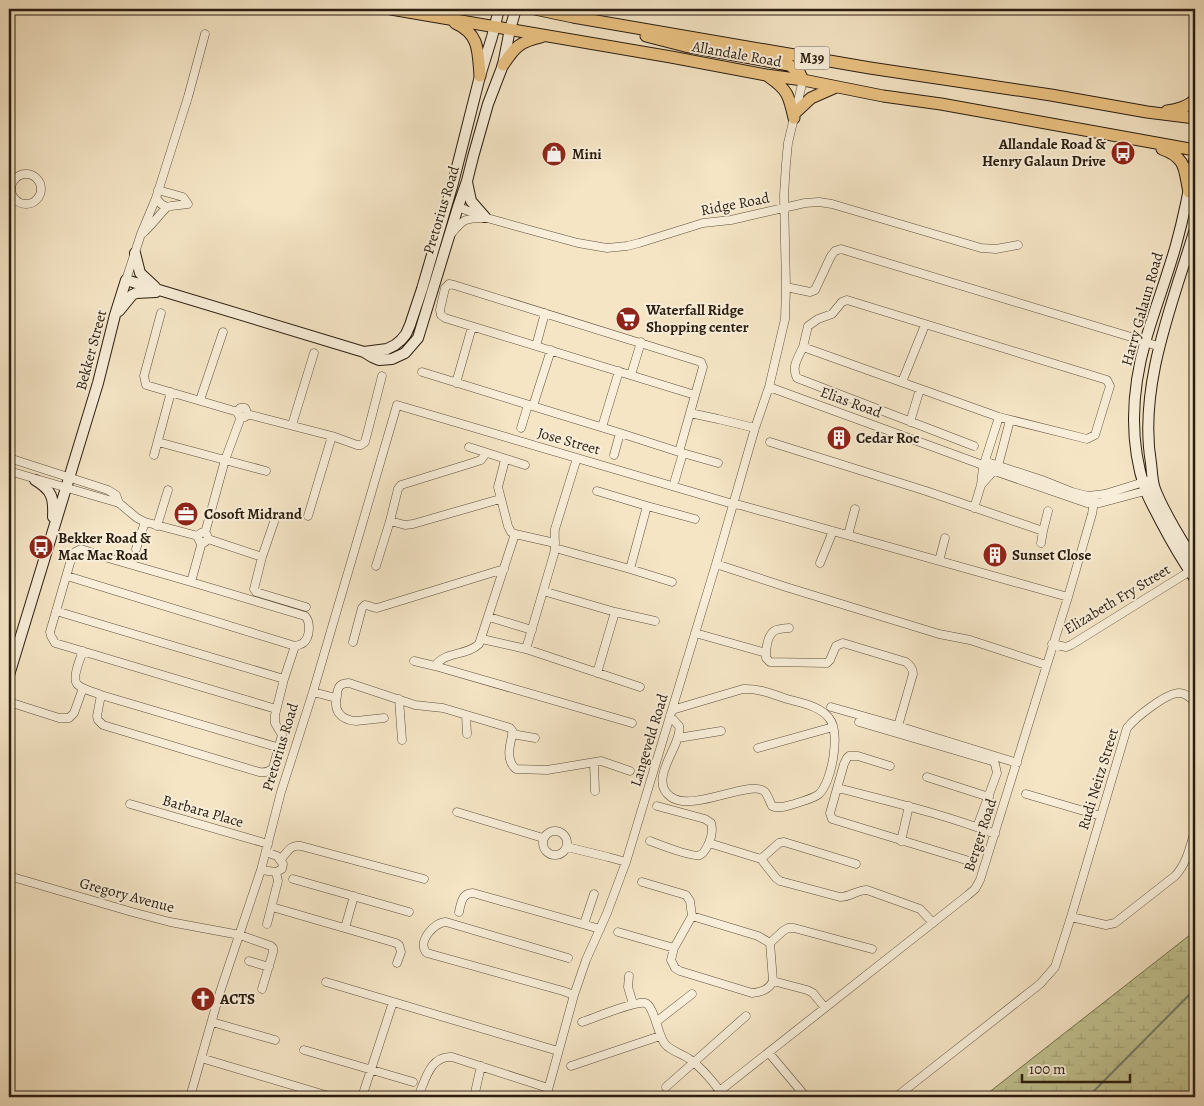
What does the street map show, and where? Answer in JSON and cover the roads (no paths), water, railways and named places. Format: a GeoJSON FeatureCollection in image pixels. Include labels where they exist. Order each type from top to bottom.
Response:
{"type":"FeatureCollection","features":[{"type":"Feature","properties":{"kind":"main road","name":"Allandale Road"},"geometry":{"type":"LineString","coordinates":[[391,9],[1195,150]]}},
{"type":"Feature","properties":{"kind":"main road","name":"Allandale Road"},"geometry":{"type":"LineString","coordinates":[[535,9],[870,68],[1195,118]]}},
{"type":"Feature","properties":{"kind":"main road"},"geometry":{"type":"LineString","coordinates":[[563,9],[573,17]]}},
{"type":"Feature","properties":{"kind":"main road"},"geometry":{"type":"LineString","coordinates":[[444,19],[463,27],[472,35],[477,45],[480,76]]}},
{"type":"Feature","properties":{"kind":"main road"},"geometry":{"type":"LineString","coordinates":[[612,23],[623,30],[685,46],[789,66],[799,72],[803,80]]}},
{"type":"Feature","properties":{"kind":"main road"},"geometry":{"type":"LineString","coordinates":[[503,65],[513,51],[526,41],[548,36]]}},
{"type":"Feature","properties":{"kind":"main road"},"geometry":{"type":"LineString","coordinates":[[766,75],[779,84],[789,98],[794,116]]}},
{"type":"Feature","properties":{"kind":"main road"},"geometry":{"type":"LineString","coordinates":[[794,116],[811,98],[836,87]]}},
{"type":"Feature","properties":{"kind":"main road"},"geometry":{"type":"LineString","coordinates":[[1148,112],[1173,110],[1188,106],[1195,100]]}},
{"type":"Feature","properties":{"kind":"main road"},"geometry":{"type":"LineString","coordinates":[[1143,141],[1172,152],[1182,161],[1189,192]]}},
{"type":"Feature","properties":{"kind":"street","name":"Pretorius Road"},"geometry":{"type":"LineString","coordinates":[[364,352],[387,349],[401,340],[406,334],[422,289],[456,174],[480,76],[500,9]]}},
{"type":"Feature","properties":{"kind":"street","name":"Pretorius Road"},"geometry":{"type":"LineString","coordinates":[[126,280],[364,352],[379,360],[401,356],[411,348],[418,338],[425,319],[488,104],[503,65],[516,9]]}},
{"type":"Feature","properties":{"kind":"street","name":"Bekker Street"},"geometry":{"type":"LineString","coordinates":[[9,675],[98,383],[115,315],[140,234],[156,198],[188,97],[205,34]]}},
{"type":"Feature","properties":{"kind":"street","name":"Langeveld Road"},"geometry":{"type":"LineString","coordinates":[[546,1097],[574,995],[586,960],[607,913],[626,862],[769,386],[785,319],[784,208],[786,164],[788,143],[803,80]]}},
{"type":"Feature","properties":{"kind":"street","name":"Harry Galaun Road"},"geometry":{"type":"LineString","coordinates":[[1194,570],[1172,523],[1149,485],[1139,462],[1134,405],[1145,341],[1176,245],[1189,192],[1195,156]]}},
{"type":"Feature","properties":{"kind":"street"},"geometry":{"type":"LineString","coordinates":[[22,174],[36,177],[40,183],[41,190],[35,201],[29,204],[13,202],[10,191],[16,177],[22,174]]}},
{"type":"Feature","properties":{"kind":"street"},"geometry":{"type":"LineString","coordinates":[[467,181],[471,201],[486,217]]}},
{"type":"Feature","properties":{"kind":"street"},"geometry":{"type":"LineString","coordinates":[[140,234],[152,226],[167,207],[188,204],[183,197],[158,190]]}},
{"type":"Feature","properties":{"kind":"street"},"geometry":{"type":"LineString","coordinates":[[156,198],[167,207]]}},
{"type":"Feature","properties":{"kind":"street","name":"Ridge Road"},"geometry":{"type":"LineString","coordinates":[[458,207],[486,217],[607,248],[639,243],[703,223],[731,220],[805,203],[818,202],[832,204],[981,248],[996,249],[1018,246]]}},
{"type":"Feature","properties":{"kind":"street"},"geometry":{"type":"LineString","coordinates":[[437,239],[452,211],[458,207]]}},
{"type":"Feature","properties":{"kind":"street"},"geometry":{"type":"LineString","coordinates":[[450,235],[459,224],[469,218],[486,217]]}},
{"type":"Feature","properties":{"kind":"street","name":"Harry Galaun Road"},"geometry":{"type":"LineString","coordinates":[[1149,485],[1149,418],[1152,380],[1175,292],[1195,229]]}},
{"type":"Feature","properties":{"kind":"street"},"geometry":{"type":"LineString","coordinates":[[786,288],[810,292],[814,290],[831,256],[835,251],[842,249],[1160,347]]}},
{"type":"Feature","properties":{"kind":"street"},"geometry":{"type":"LineString","coordinates":[[135,253],[140,273],[162,290]]}},
{"type":"Feature","properties":{"kind":"street"},"geometry":{"type":"LineString","coordinates":[[675,480],[703,365],[701,362],[454,285],[447,285],[445,288],[440,310],[441,315],[445,318],[695,395]]}},
{"type":"Feature","properties":{"kind":"street"},"geometry":{"type":"LineString","coordinates":[[115,315],[132,295],[162,290]]}},
{"type":"Feature","properties":{"kind":"street"},"geometry":{"type":"LineString","coordinates":[[803,347],[999,417],[1087,439],[1095,435],[1110,386],[1107,380],[847,300],[842,302],[832,314],[818,319],[808,326],[803,347],[794,368],[797,378],[974,446]]}},
{"type":"Feature","properties":{"kind":"street"},"geometry":{"type":"LineString","coordinates":[[161,313],[144,376],[146,385],[242,414],[292,425],[358,445],[364,444],[382,376]]}},
{"type":"Feature","properties":{"kind":"street"},"geometry":{"type":"LineString","coordinates":[[536,346],[545,313]]}},
{"type":"Feature","properties":{"kind":"street"},"geometry":{"type":"LineString","coordinates":[[902,382],[925,325]]}},
{"type":"Feature","properties":{"kind":"street"},"geometry":{"type":"LineString","coordinates":[[456,383],[472,327]]}},
{"type":"Feature","properties":{"kind":"street"},"geometry":{"type":"LineString","coordinates":[[200,400],[223,332]]}},
{"type":"Feature","properties":{"kind":"street"},"geometry":{"type":"LineString","coordinates":[[631,375],[640,342]]}},
{"type":"Feature","properties":{"kind":"street"},"geometry":{"type":"LineString","coordinates":[[521,428],[551,350]]}},
{"type":"Feature","properties":{"kind":"street"},"geometry":{"type":"LineString","coordinates":[[292,425],[314,353]]}},
{"type":"Feature","properties":{"kind":"street"},"geometry":{"type":"LineString","coordinates":[[602,428],[619,371]]}},
{"type":"Feature","properties":{"kind":"street"},"geometry":{"type":"LineString","coordinates":[[422,372],[718,463]]}},
{"type":"Feature","properties":{"kind":"street","name":"Elias Road"},"geometry":{"type":"LineString","coordinates":[[769,386],[996,468],[1075,499],[1087,503],[1094,500]]}},
{"type":"Feature","properties":{"kind":"street"},"geometry":{"type":"LineString","coordinates":[[910,422],[920,389]]}},
{"type":"Feature","properties":{"kind":"street"},"geometry":{"type":"LineString","coordinates":[[154,455],[171,392]]}},
{"type":"Feature","properties":{"kind":"street","name":"Pretorius Road"},"geometry":{"type":"LineString","coordinates":[[190,1097],[220,992],[261,870],[281,792],[313,692],[398,405]]}},
{"type":"Feature","properties":{"kind":"street","name":"Jose Street"},"geometry":{"type":"LineString","coordinates":[[398,405],[733,504],[1068,597]]}},
{"type":"Feature","properties":{"kind":"street"},"geometry":{"type":"LineString","coordinates":[[191,582],[226,460],[242,414]]}},
{"type":"Feature","properties":{"kind":"street"},"geometry":{"type":"LineString","coordinates":[[690,414],[755,428]]}},
{"type":"Feature","properties":{"kind":"street"},"geometry":{"type":"LineString","coordinates":[[974,508],[981,485],[983,464],[999,417]]}},
{"type":"Feature","properties":{"kind":"street"},"geometry":{"type":"LineString","coordinates":[[981,485],[996,468],[1010,420]]}},
{"type":"Feature","properties":{"kind":"street"},"geometry":{"type":"LineString","coordinates":[[614,455],[620,433]]}},
{"type":"Feature","properties":{"kind":"street"},"geometry":{"type":"LineString","coordinates":[[308,516],[332,436]]}},
{"type":"Feature","properties":{"kind":"street"},"geometry":{"type":"LineString","coordinates":[[158,442],[266,471]]}},
{"type":"Feature","properties":{"kind":"street"},"geometry":{"type":"LineString","coordinates":[[770,442],[926,491],[1043,531]]}},
{"type":"Feature","properties":{"kind":"street"},"geometry":{"type":"LineString","coordinates":[[469,448],[525,465]]}},
{"type":"Feature","properties":{"kind":"street"},"geometry":{"type":"LineString","coordinates":[[376,566],[398,489],[401,485],[482,460],[486,453]]}},
{"type":"Feature","properties":{"kind":"street"},"geometry":{"type":"LineString","coordinates":[[9,458],[108,490],[116,495],[119,503]]}},
{"type":"Feature","properties":{"kind":"street"},"geometry":{"type":"LineString","coordinates":[[526,649],[555,546],[555,529],[578,458]]}},
{"type":"Feature","properties":{"kind":"street"},"geometry":{"type":"LineString","coordinates":[[505,460],[498,486],[500,499],[511,532],[672,582]]}},
{"type":"Feature","properties":{"kind":"street"},"geometry":{"type":"LineString","coordinates":[[9,471],[119,503],[145,522],[203,537],[262,558]]}},
{"type":"Feature","properties":{"kind":"street"},"geometry":{"type":"LineString","coordinates":[[35,480],[44,485],[52,496],[54,504],[53,528]]}},
{"type":"Feature","properties":{"kind":"street"},"geometry":{"type":"LineString","coordinates":[[1094,500],[1105,494],[1149,485]]}},
{"type":"Feature","properties":{"kind":"street"},"geometry":{"type":"LineString","coordinates":[[157,526],[168,490]]}},
{"type":"Feature","properties":{"kind":"street"},"geometry":{"type":"LineString","coordinates":[[596,491],[695,519]]}},
{"type":"Feature","properties":{"kind":"street"},"geometry":{"type":"LineString","coordinates":[[390,521],[405,525],[413,524],[500,499]]}},
{"type":"Feature","properties":{"kind":"street","name":"Berger Road"},"geometry":{"type":"LineString","coordinates":[[712,1097],[975,889],[980,880],[995,834],[1068,597],[1094,500]]}},
{"type":"Feature","properties":{"kind":"street"},"geometry":{"type":"LineString","coordinates":[[630,568],[647,506]]}},
{"type":"Feature","properties":{"kind":"street"},"geometry":{"type":"LineString","coordinates":[[848,535],[855,509]]}},
{"type":"Feature","properties":{"kind":"street"},"geometry":{"type":"LineString","coordinates":[[1041,543],[1048,511]]}},
{"type":"Feature","properties":{"kind":"street"},"geometry":{"type":"LineString","coordinates":[[136,549],[145,522]]}},
{"type":"Feature","properties":{"kind":"street"},"geometry":{"type":"LineString","coordinates":[[274,522],[254,590],[306,607]]}},
{"type":"Feature","properties":{"kind":"street"},"geometry":{"type":"LineString","coordinates":[[820,563],[833,531]]}},
{"type":"Feature","properties":{"kind":"street"},"geometry":{"type":"LineString","coordinates":[[435,666],[442,658],[476,647],[479,644],[515,534]]}},
{"type":"Feature","properties":{"kind":"street"},"geometry":{"type":"LineString","coordinates":[[939,560],[945,538]]}},
{"type":"Feature","properties":{"kind":"street"},"geometry":{"type":"LineString","coordinates":[[67,576],[295,646],[306,640],[309,626],[308,619],[305,616],[82,549],[77,550],[73,555],[50,632],[57,644],[276,708]]}},
{"type":"Feature","properties":{"kind":"street"},"geometry":{"type":"LineString","coordinates":[[716,564],[939,634],[970,640],[1046,665]]}},
{"type":"Feature","properties":{"kind":"street"},"geometry":{"type":"LineString","coordinates":[[353,642],[362,608],[365,605],[377,608],[504,569]]}},
{"type":"Feature","properties":{"kind":"street","name":"Elizabeth Fry Street"},"geometry":{"type":"LineString","coordinates":[[1052,644],[1071,645],[1194,570]]}},
{"type":"Feature","properties":{"kind":"street"},"geometry":{"type":"LineString","coordinates":[[543,591],[615,612],[655,621]]}},
{"type":"Feature","properties":{"kind":"street"},"geometry":{"type":"LineString","coordinates":[[56,611],[284,679]]}},
{"type":"Feature","properties":{"kind":"street"},"geometry":{"type":"LineString","coordinates":[[597,673],[615,612]]}},
{"type":"Feature","properties":{"kind":"street"},"geometry":{"type":"LineString","coordinates":[[489,617],[532,630]]}},
{"type":"Feature","properties":{"kind":"street"},"geometry":{"type":"LineString","coordinates":[[789,628],[777,630],[769,638],[766,653],[767,660],[770,662],[824,663],[830,660],[836,646],[843,643],[906,662],[910,665],[913,674],[898,726]]}},
{"type":"Feature","properties":{"kind":"street"},"geometry":{"type":"LineString","coordinates":[[695,633],[766,653]]}},
{"type":"Feature","properties":{"kind":"street"},"geometry":{"type":"LineString","coordinates":[[482,639],[526,649],[640,686]]}},
{"type":"Feature","properties":{"kind":"street"},"geometry":{"type":"LineString","coordinates":[[101,695],[97,716],[103,725],[265,773],[272,769],[280,748],[282,735],[275,723],[276,708],[295,646]]}},
{"type":"Feature","properties":{"kind":"street"},"geometry":{"type":"LineString","coordinates":[[83,651],[75,678],[77,684],[83,688],[280,748]]}},
{"type":"Feature","properties":{"kind":"street"},"geometry":{"type":"LineString","coordinates":[[414,661],[632,723]]}},
{"type":"Feature","properties":{"kind":"street"},"geometry":{"type":"LineString","coordinates":[[384,718],[347,720],[339,714],[336,706],[336,698],[340,686],[346,683],[415,705],[443,708],[510,728],[513,731],[509,755],[512,766],[516,770],[547,770],[599,761],[630,771]]}},
{"type":"Feature","properties":{"kind":"street"},"geometry":{"type":"LineString","coordinates":[[9,702],[59,718],[69,718],[74,713],[83,688]]}},
{"type":"Feature","properties":{"kind":"street"},"geometry":{"type":"LineString","coordinates":[[750,688],[817,709],[828,717],[833,726],[834,757],[823,788],[810,799],[776,808],[772,806],[766,793],[758,789],[739,791],[704,800],[686,801],[670,797],[664,789],[664,775],[680,732],[680,726],[671,713],[750,688]]}},
{"type":"Feature","properties":{"kind":"street"},"geometry":{"type":"LineString","coordinates":[[313,692],[336,698]]}},
{"type":"Feature","properties":{"kind":"street","name":"Rudi Neitz Street"},"geometry":{"type":"LineString","coordinates":[[896,1097],[1040,984],[1053,971],[1127,728],[1151,707],[1176,693],[1187,695],[1195,702]]}},
{"type":"Feature","properties":{"kind":"street"},"geometry":{"type":"LineString","coordinates":[[399,699],[402,740]]}},
{"type":"Feature","properties":{"kind":"street"},"geometry":{"type":"LineString","coordinates":[[831,707],[1017,763]]}},
{"type":"Feature","properties":{"kind":"street"},"geometry":{"type":"LineString","coordinates":[[466,715],[467,734]]}},
{"type":"Feature","properties":{"kind":"street"},"geometry":{"type":"LineString","coordinates":[[859,722],[992,761],[995,764],[997,773],[977,827]]}},
{"type":"Feature","properties":{"kind":"street"},"geometry":{"type":"LineString","coordinates":[[758,748],[833,726]]}},
{"type":"Feature","properties":{"kind":"street"},"geometry":{"type":"LineString","coordinates":[[678,738],[721,731]]}},
{"type":"Feature","properties":{"kind":"street"},"geometry":{"type":"LineString","coordinates":[[512,734],[535,738]]}},
{"type":"Feature","properties":{"kind":"street"},"geometry":{"type":"LineString","coordinates":[[890,766],[858,756],[849,756],[844,764],[830,813],[832,819],[966,860]]}},
{"type":"Feature","properties":{"kind":"street"},"geometry":{"type":"LineString","coordinates":[[594,763],[595,791]]}},
{"type":"Feature","properties":{"kind":"street"},"geometry":{"type":"LineString","coordinates":[[927,777],[989,797]]}},
{"type":"Feature","properties":{"kind":"street"},"geometry":{"type":"LineString","coordinates":[[838,788],[909,806],[995,834]]}},
{"type":"Feature","properties":{"kind":"street"},"geometry":{"type":"LineString","coordinates":[[1026,794],[1101,816]]}},
{"type":"Feature","properties":{"kind":"street","name":"Barbara Place"},"geometry":{"type":"LineString","coordinates":[[130,804],[267,848],[281,859]]}},
{"type":"Feature","properties":{"kind":"street"},"geometry":{"type":"LineString","coordinates":[[650,841],[696,856],[701,855],[709,844],[712,829],[709,821],[658,806]]}},
{"type":"Feature","properties":{"kind":"street"},"geometry":{"type":"LineString","coordinates":[[901,841],[909,806]]}},
{"type":"Feature","properties":{"kind":"street"},"geometry":{"type":"LineString","coordinates":[[458,812],[544,838]]}},
{"type":"Feature","properties":{"kind":"street"},"geometry":{"type":"LineString","coordinates":[[553,830],[561,832],[567,838],[567,846],[562,853],[551,855],[543,846],[544,838],[553,830]]}},
{"type":"Feature","properties":{"kind":"street"},"geometry":{"type":"LineString","coordinates":[[1071,917],[1106,925],[1119,921],[1179,872],[1186,860],[1195,830]]}},
{"type":"Feature","properties":{"kind":"street"},"geometry":{"type":"LineString","coordinates":[[761,859],[779,843],[784,842],[856,864]]}},
{"type":"Feature","properties":{"kind":"street"},"geometry":{"type":"LineString","coordinates":[[709,844],[761,859],[780,881],[840,897],[862,890],[871,891],[920,909],[933,923]]}},
{"type":"Feature","properties":{"kind":"street"},"geometry":{"type":"LineString","coordinates":[[261,870],[276,872],[282,869],[281,859],[290,848],[297,845],[424,879]]}},
{"type":"Feature","properties":{"kind":"street"},"geometry":{"type":"LineString","coordinates":[[567,846],[626,862]]}},
{"type":"Feature","properties":{"kind":"street"},"geometry":{"type":"LineString","coordinates":[[268,924],[278,881],[276,872]]}},
{"type":"Feature","properties":{"kind":"street","name":"Gregory Avenue"},"geometry":{"type":"LineString","coordinates":[[9,876],[132,912],[170,922],[240,935],[271,946],[274,952],[268,968]]}},
{"type":"Feature","properties":{"kind":"street"},"geometry":{"type":"LineString","coordinates":[[293,878],[409,912]]}},
{"type":"Feature","properties":{"kind":"street"},"geometry":{"type":"LineString","coordinates":[[642,882],[686,895],[690,901],[692,916],[674,948],[671,960],[675,968],[680,971],[752,993],[764,991],[771,986],[773,981],[770,943]]}},
{"type":"Feature","properties":{"kind":"street"},"geometry":{"type":"LineString","coordinates":[[459,912],[464,895],[473,893],[600,928]]}},
{"type":"Feature","properties":{"kind":"street"},"geometry":{"type":"LineString","coordinates":[[584,924],[594,894]]}},
{"type":"Feature","properties":{"kind":"street"},"geometry":{"type":"LineString","coordinates":[[345,928],[354,896]]}},
{"type":"Feature","properties":{"kind":"street"},"geometry":{"type":"LineString","coordinates":[[272,907],[399,945],[401,955],[397,963]]}},
{"type":"Feature","properties":{"kind":"street"},"geometry":{"type":"LineString","coordinates":[[692,916],[758,936],[770,943]]}},
{"type":"Feature","properties":{"kind":"street"},"geometry":{"type":"LineString","coordinates":[[568,958],[446,922],[441,922],[431,931],[423,945],[423,949],[427,953],[574,995]]}},
{"type":"Feature","properties":{"kind":"street"},"geometry":{"type":"LineString","coordinates":[[770,943],[783,931],[788,928],[794,928],[872,949]]}},
{"type":"Feature","properties":{"kind":"street"},"geometry":{"type":"LineString","coordinates":[[618,932],[674,948]]}},
{"type":"Feature","properties":{"kind":"street"},"geometry":{"type":"LineString","coordinates":[[249,961],[268,968],[262,989]]}},
{"type":"Feature","properties":{"kind":"street"},"geometry":{"type":"LineString","coordinates":[[629,976],[628,983],[633,1004]]}},
{"type":"Feature","properties":{"kind":"street"},"geometry":{"type":"LineString","coordinates":[[773,981],[813,993],[826,1008]]}},
{"type":"Feature","properties":{"kind":"street"},"geometry":{"type":"LineString","coordinates":[[326,982],[558,1051]]}},
{"type":"Feature","properties":{"kind":"street"},"geometry":{"type":"LineString","coordinates":[[656,1022],[692,994]]}},
{"type":"Feature","properties":{"kind":"street"},"geometry":{"type":"LineString","coordinates":[[362,1097],[393,1002]]}},
{"type":"Feature","properties":{"kind":"street"},"geometry":{"type":"LineString","coordinates":[[582,1022],[633,1004],[645,1003],[649,1005],[665,1045],[671,1050],[686,1056],[720,1091]]}},
{"type":"Feature","properties":{"kind":"street"},"geometry":{"type":"LineString","coordinates":[[666,1086],[746,1016]]}},
{"type":"Feature","properties":{"kind":"street"},"geometry":{"type":"LineString","coordinates":[[212,1022],[275,1040]]}},
{"type":"Feature","properties":{"kind":"street"},"geometry":{"type":"LineString","coordinates":[[571,1066],[660,1036]]}},
{"type":"Feature","properties":{"kind":"street"},"geometry":{"type":"LineString","coordinates":[[304,1050],[413,1082]]}},
{"type":"Feature","properties":{"kind":"street"},"geometry":{"type":"LineString","coordinates":[[769,1053],[806,1097]]}},
{"type":"Feature","properties":{"kind":"street"},"geometry":{"type":"LineString","coordinates":[[418,1097],[429,1071],[437,1060],[442,1057],[452,1057],[548,1088]]}},
{"type":"Feature","properties":{"kind":"street"},"geometry":{"type":"LineString","coordinates":[[201,1058],[332,1097]]}},
{"type":"Feature","properties":{"kind":"street"},"geometry":{"type":"LineString","coordinates":[[474,1097],[480,1066]]}},
{"type":"Feature","properties":{"kind":"waterway"},"geometry":{"type":"LineString","coordinates":[[1088,1097],[1195,987]]}},
{"type":"Feature","properties":{"kind":"place","name":"Allandale Road & Henry Galaun Drive"},"geometry":{"type":"Point","coordinates":[1123,153]}},
{"type":"Feature","properties":{"kind":"place","name":"Mini"},"geometry":{"type":"Point","coordinates":[554,154]}},
{"type":"Feature","properties":{"kind":"place","name":"Waterfall Ridge Shopping center"},"geometry":{"type":"Point","coordinates":[628,319]}},
{"type":"Feature","properties":{"kind":"place","name":"Cedar Roc"},"geometry":{"type":"Point","coordinates":[839,438]}},
{"type":"Feature","properties":{"kind":"place","name":"Cosoft Midrand"},"geometry":{"type":"Point","coordinates":[186,514]}},
{"type":"Feature","properties":{"kind":"place","name":"Bekker Road & Mac Mac Road"},"geometry":{"type":"Point","coordinates":[41,547]}},
{"type":"Feature","properties":{"kind":"place","name":"Sunset Close"},"geometry":{"type":"Point","coordinates":[995,555]}},
{"type":"Feature","properties":{"kind":"place","name":"ACTS"},"geometry":{"type":"Point","coordinates":[203,999]}}]}
